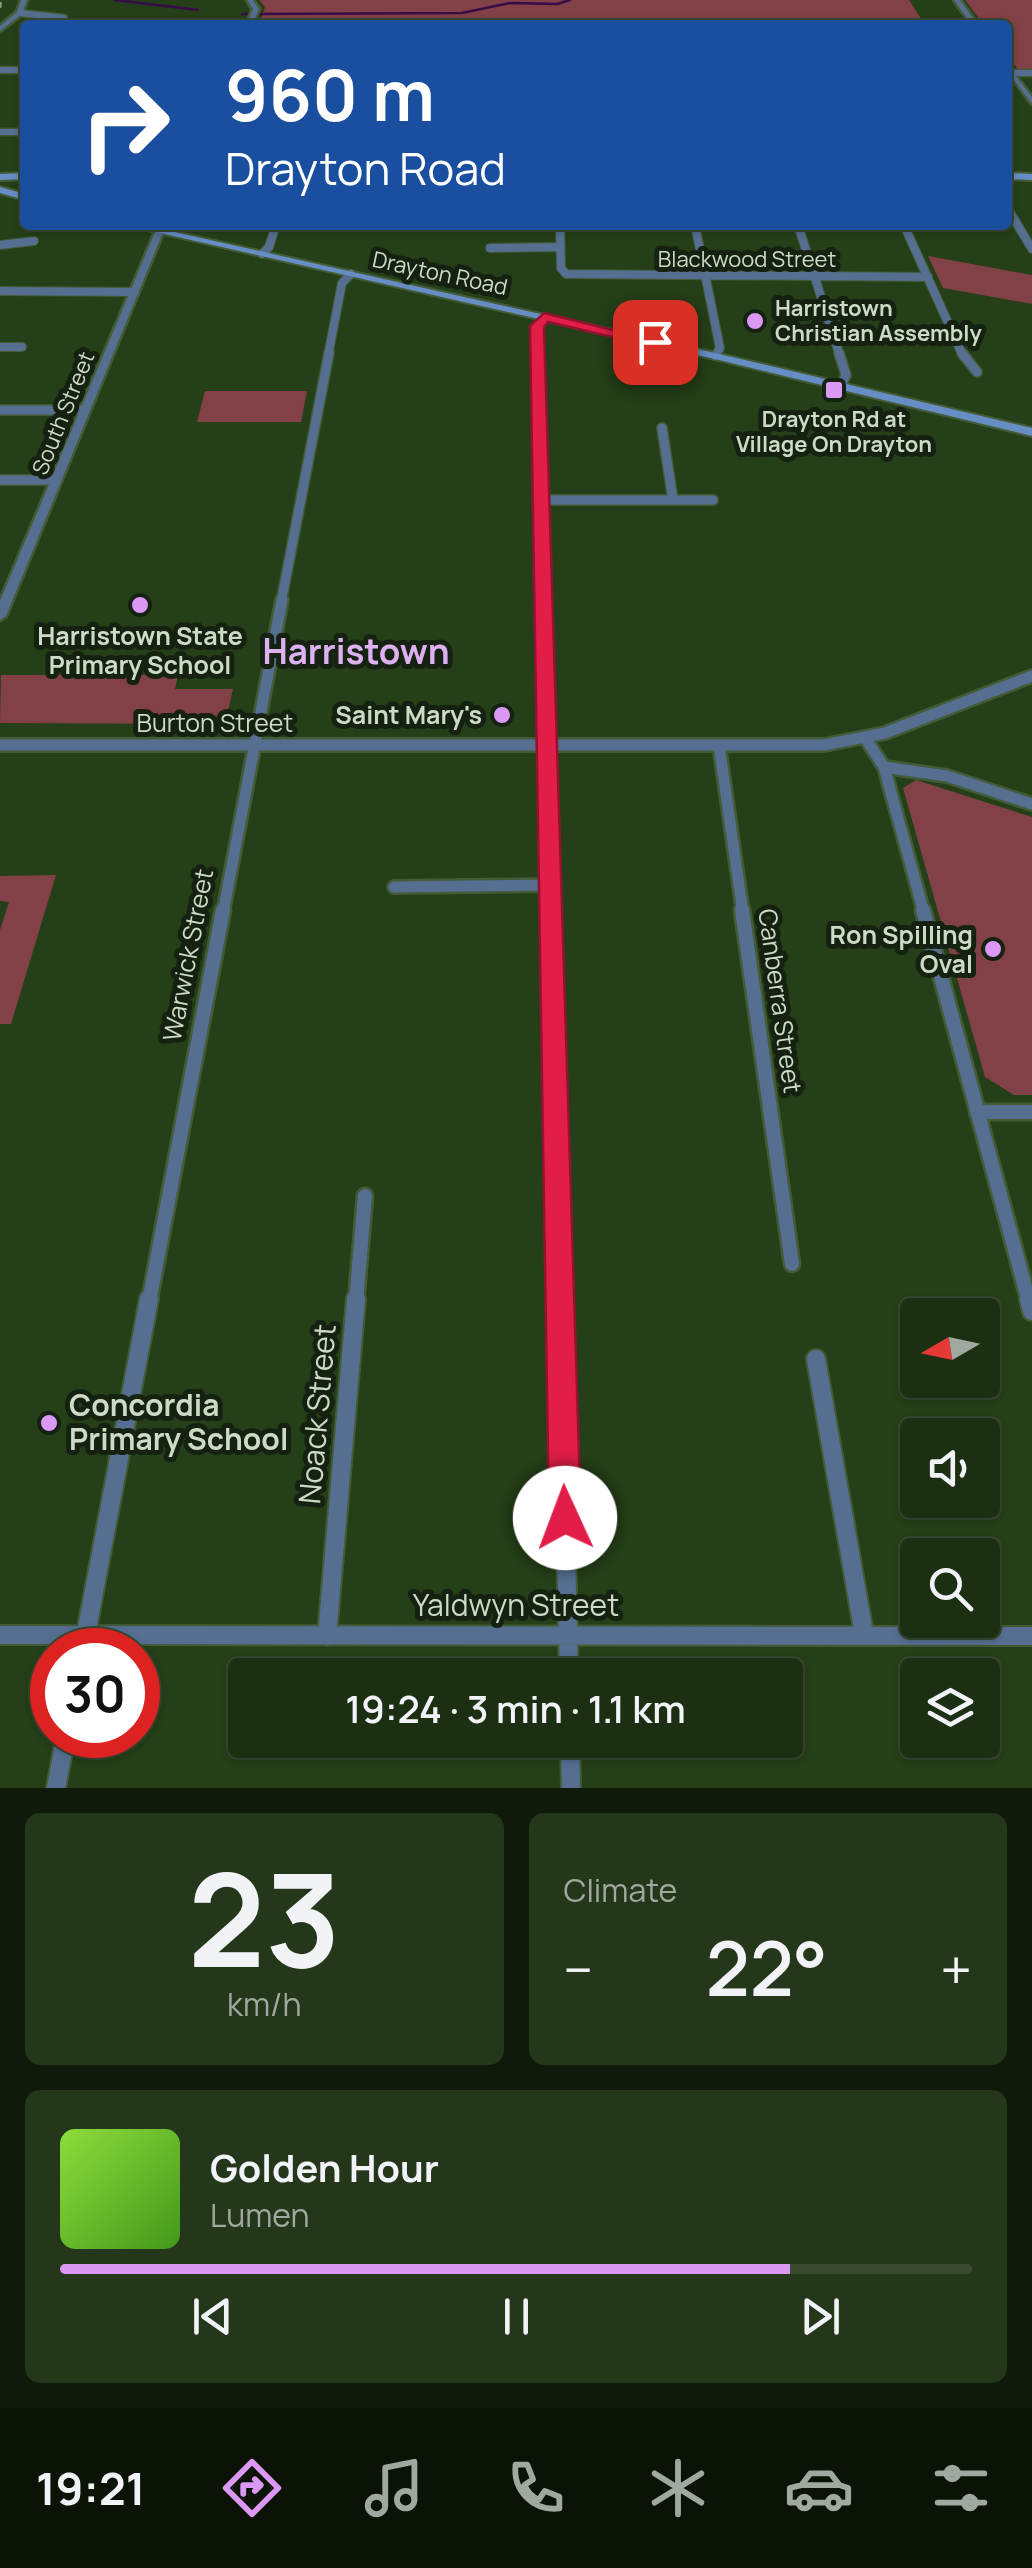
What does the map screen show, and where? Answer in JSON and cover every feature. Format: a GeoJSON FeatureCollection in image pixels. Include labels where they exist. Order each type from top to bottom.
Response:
{"type":"FeatureCollection","features":[{"type":"Feature","properties":{"kind":"main road","name":"Drayton Road"},"geometry":{"type":"LineString","coordinates":[[169,230],[1032,432]]}},
{"type":"Feature","properties":{"kind":"street"},"geometry":{"type":"LineString","coordinates":[[0,29],[20,12],[24,0]]}},
{"type":"Feature","properties":{"kind":"street"},"geometry":{"type":"LineString","coordinates":[[20,12],[64,18]]}},
{"type":"Feature","properties":{"kind":"street"},"geometry":{"type":"LineString","coordinates":[[1012,75],[1032,102]]}},
{"type":"Feature","properties":{"kind":"street"},"geometry":{"type":"LineString","coordinates":[[1012,216],[1032,249]]}},
{"type":"Feature","properties":{"kind":"street","name":"South Street"},"geometry":{"type":"LineString","coordinates":[[0,616],[160,230]]}},
{"type":"Feature","properties":{"kind":"street"},"geometry":{"type":"LineString","coordinates":[[262,254],[270,247],[275,230]]}},
{"type":"Feature","properties":{"kind":"street"},"geometry":{"type":"LineString","coordinates":[[490,248],[560,246],[560,230]]}},
{"type":"Feature","properties":{"kind":"street"},"geometry":{"type":"LineString","coordinates":[[696,230],[720,348],[714,356]]}},
{"type":"Feature","properties":{"kind":"street"},"geometry":{"type":"LineString","coordinates":[[799,230],[846,375],[841,386]]}},
{"type":"Feature","properties":{"kind":"street"},"geometry":{"type":"LineString","coordinates":[[906,230],[965,360],[977,372]]}},
{"type":"Feature","properties":{"kind":"street"},"geometry":{"type":"LineString","coordinates":[[0,245],[34,241]]}},
{"type":"Feature","properties":{"kind":"street","name":"Blackwood Street"},"geometry":{"type":"LineString","coordinates":[[560,246],[561,268],[566,274],[928,277]]}},
{"type":"Feature","properties":{"kind":"street","name":"Warwick Street"},"geometry":{"type":"LineString","coordinates":[[87,1628],[342,283],[351,274]]}},
{"type":"Feature","properties":{"kind":"street"},"geometry":{"type":"LineString","coordinates":[[0,292],[135,292]]}},
{"type":"Feature","properties":{"kind":"street"},"geometry":{"type":"LineString","coordinates":[[544,317],[537,326],[540,500],[569,1658]]}},
{"type":"Feature","properties":{"kind":"street"},"geometry":{"type":"LineString","coordinates":[[0,347],[22,348]]}},
{"type":"Feature","properties":{"kind":"street"},"geometry":{"type":"LineString","coordinates":[[0,410],[85,410]]}},
{"type":"Feature","properties":{"kind":"street"},"geometry":{"type":"LineString","coordinates":[[662,428],[673,500]]}},
{"type":"Feature","properties":{"kind":"street"},"geometry":{"type":"LineString","coordinates":[[0,480],[57,480]]}},
{"type":"Feature","properties":{"kind":"street"},"geometry":{"type":"LineString","coordinates":[[540,500],[712,500]]}},
{"type":"Feature","properties":{"kind":"street","name":"Burton Street"},"geometry":{"type":"LineString","coordinates":[[0,745],[850,743],[1032,676]]}},
{"type":"Feature","properties":{"kind":"street"},"geometry":{"type":"LineString","coordinates":[[866,739],[884,767],[1032,1311]]}},
{"type":"Feature","properties":{"kind":"street","name":"Canberra Street"},"geometry":{"type":"LineString","coordinates":[[720,746],[792,1264]]}},
{"type":"Feature","properties":{"kind":"street"},"geometry":{"type":"LineString","coordinates":[[884,767],[947,776],[1032,804]]}},
{"type":"Feature","properties":{"kind":"street"},"geometry":{"type":"LineString","coordinates":[[394,887],[548,885]]}},
{"type":"Feature","properties":{"kind":"street"},"geometry":{"type":"LineString","coordinates":[[977,1112],[1032,1112]]}},
{"type":"Feature","properties":{"kind":"street","name":"Noack Street"},"geometry":{"type":"LineString","coordinates":[[327,1636],[364,1196]]}},
{"type":"Feature","properties":{"kind":"street"},"geometry":{"type":"LineString","coordinates":[[816,1359],[864,1634]]}},
{"type":"Feature","properties":{"kind":"street","name":"Yaldwyn Street"},"geometry":{"type":"LineString","coordinates":[[0,1634],[30,1637]]}},
{"type":"Feature","properties":{"kind":"street","name":"Yaldwyn Street"},"geometry":{"type":"LineString","coordinates":[[160,1640],[327,1636],[1032,1636]]}},
{"type":"Feature","properties":{"kind":"street"},"geometry":{"type":"LineString","coordinates":[[56,1788],[62,1758]]}},
{"type":"Feature","properties":{"kind":"street"},"geometry":{"type":"LineString","coordinates":[[570,1758],[571,1788]]}},
{"type":"Feature","properties":{"kind":"shaded area"},"geometry":{"type":"Polygon","coordinates":[[[259,0],[909,0],[922,20],[261,19],[265,7],[259,0]]]}},
{"type":"Feature","properties":{"kind":"shaded area"},"geometry":{"type":"Polygon","coordinates":[[[965,0],[1032,0],[1032,71],[1019,71],[1012,61],[1012,20],[980,20],[965,0]]]}},
{"type":"Feature","properties":{"kind":"shaded area"},"geometry":{"type":"Polygon","coordinates":[[[928,256],[1032,275],[1032,304],[943,288],[928,256]]]}},
{"type":"Feature","properties":{"kind":"shaded area"},"geometry":{"type":"Polygon","coordinates":[[[205,391],[307,391],[301,422],[197,422],[205,391]]]}},
{"type":"Feature","properties":{"kind":"shaded area"},"geometry":{"type":"Polygon","coordinates":[[[1,675],[178,675],[175,689],[233,689],[225,724],[0,723],[1,675]]]}},
{"type":"Feature","properties":{"kind":"shaded area"},"geometry":{"type":"Polygon","coordinates":[[[916,780],[1032,817],[1032,1095],[1014,1095],[985,1077],[903,788],[916,780]]]}},
{"type":"Feature","properties":{"kind":"shaded area"},"geometry":{"type":"Polygon","coordinates":[[[56,875],[11,1024],[0,1024],[0,930],[9,902],[0,901],[0,876],[56,875]]]}},
{"type":"Feature","properties":{"kind":"waterway"},"geometry":{"type":"LineString","coordinates":[[115,0],[198,10]]}},
{"type":"Feature","properties":{"kind":"waterway"},"geometry":{"type":"LineString","coordinates":[[242,14],[462,13],[510,3],[557,4],[570,0]]}},
{"type":"Feature","properties":{"kind":"railway"},"geometry":{"type":"LineString","coordinates":[[0,8],[1,0]]}},
{"type":"Feature","properties":{"kind":"place","name":"Harristown Christian Assembly"},"geometry":{"type":"Point","coordinates":[755,321]}},
{"type":"Feature","properties":{"kind":"place","name":"Drayton Rd at Village On Drayton"},"geometry":{"type":"Point","coordinates":[834,390]}},
{"type":"Feature","properties":{"kind":"place","name":"Harristown State Primary School"},"geometry":{"type":"Point","coordinates":[140,605]}},
{"type":"Feature","properties":{"kind":"place","name":"Saint Mary's"},"geometry":{"type":"Point","coordinates":[502,715]}},
{"type":"Feature","properties":{"kind":"place","name":"Ron Spilling Oval"},"geometry":{"type":"Point","coordinates":[993,949]}},
{"type":"Feature","properties":{"kind":"place","name":"Concordia Primary School"},"geometry":{"type":"Point","coordinates":[49,1423]}},
{"type":"Feature","properties":{"kind":"district","name":"Harristown"},"geometry":{"type":"Point","coordinates":[356,652]}},
{"type":"Feature","properties":{"kind":"route"},"geometry":{"type":"LineString","coordinates":[[565,1518],[537,324],[544,317],[655,342]]}}]}
